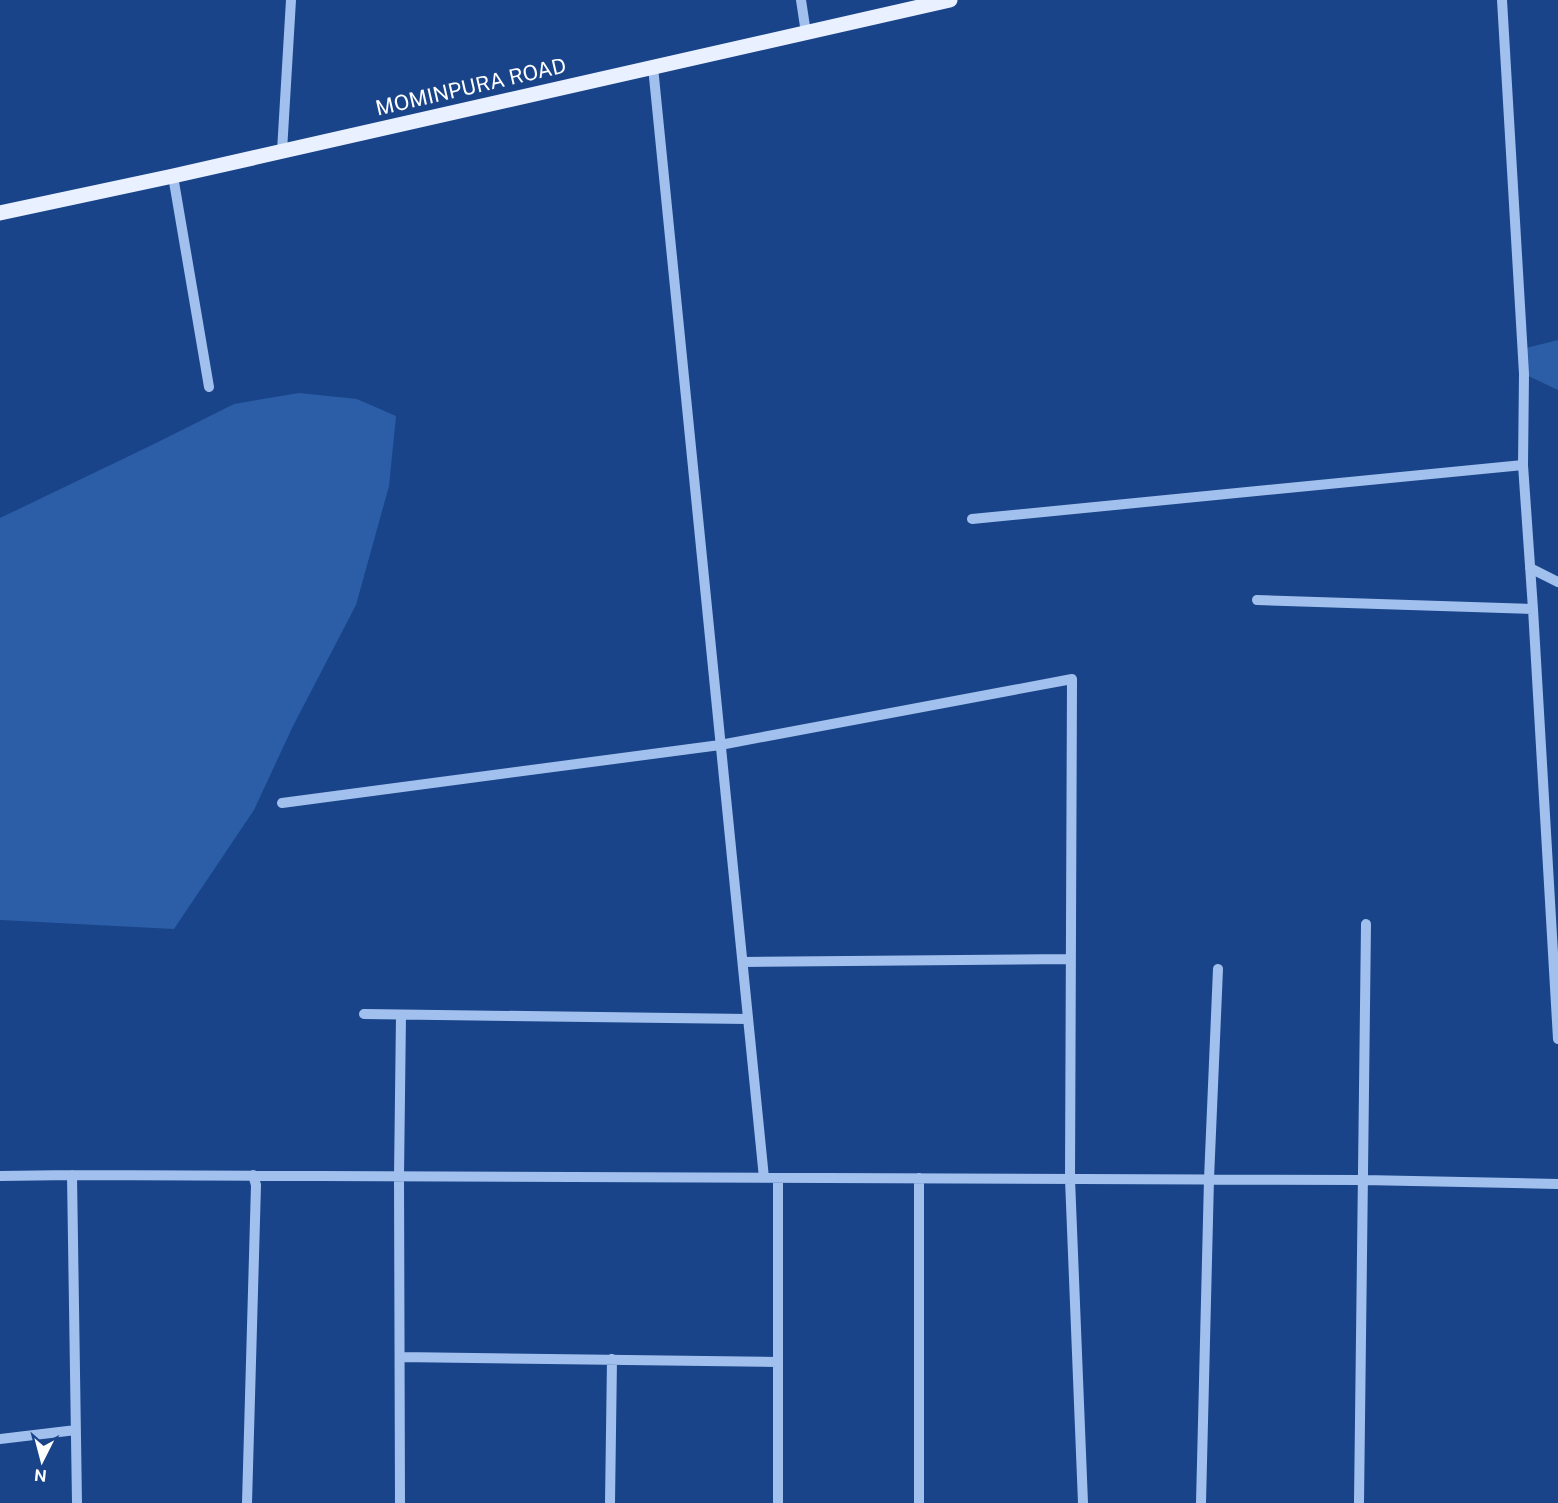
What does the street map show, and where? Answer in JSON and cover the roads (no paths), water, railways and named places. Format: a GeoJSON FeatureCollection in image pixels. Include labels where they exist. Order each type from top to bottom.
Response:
{"type":"FeatureCollection","features":[{"type":"Feature","properties":{"kind":"main road","name":"MOMINPURA ROAD"},"geometry":{"type":"LineString","coordinates":[[0,213],[950,0]]}},
{"type":"Feature","properties":{"kind":"street"},"geometry":{"type":"LineString","coordinates":[[282,151],[291,0]]}},
{"type":"Feature","properties":{"kind":"street"},"geometry":{"type":"LineString","coordinates":[[801,0],[806,33]]}},
{"type":"Feature","properties":{"kind":"street"},"geometry":{"type":"LineString","coordinates":[[1502,0],[1524,374],[1523,465],[1558,1039]]}},
{"type":"Feature","properties":{"kind":"street"},"geometry":{"type":"LineString","coordinates":[[653,67],[764,1178]]}},
{"type":"Feature","properties":{"kind":"street"},"geometry":{"type":"LineString","coordinates":[[173,176],[209,387]]}},
{"type":"Feature","properties":{"kind":"street"},"geometry":{"type":"LineString","coordinates":[[972,519],[1523,465]]}},
{"type":"Feature","properties":{"kind":"street"},"geometry":{"type":"LineString","coordinates":[[1530,568],[1558,582]]}},
{"type":"Feature","properties":{"kind":"street"},"geometry":{"type":"LineString","coordinates":[[1257,600],[1533,609]]}},
{"type":"Feature","properties":{"kind":"street"},"geometry":{"type":"LineString","coordinates":[[282,802],[720,745],[1072,679],[1070,1179],[1083,1503]]}},
{"type":"Feature","properties":{"kind":"street"},"geometry":{"type":"LineString","coordinates":[[1359,1503],[1366,924]]}},
{"type":"Feature","properties":{"kind":"street"},"geometry":{"type":"LineString","coordinates":[[743,962],[1071,959]]}},
{"type":"Feature","properties":{"kind":"street"},"geometry":{"type":"LineString","coordinates":[[1202,1503],[1209,1179],[1218,969]]}},
{"type":"Feature","properties":{"kind":"street"},"geometry":{"type":"LineString","coordinates":[[364,1014],[748,1018]]}},
{"type":"Feature","properties":{"kind":"street"},"geometry":{"type":"LineString","coordinates":[[400,1503],[401,1015]]}},
{"type":"Feature","properties":{"kind":"street"},"geometry":{"type":"LineString","coordinates":[[72,1175],[77,1503]]}},
{"type":"Feature","properties":{"kind":"street"},"geometry":{"type":"LineString","coordinates":[[247,1503],[256,1185],[253,1175]]}},
{"type":"Feature","properties":{"kind":"street"},"geometry":{"type":"LineString","coordinates":[[0,1176],[1209,1179],[1558,1184]]}},
{"type":"Feature","properties":{"kind":"street"},"geometry":{"type":"LineString","coordinates":[[778,1178],[778,1503]]}},
{"type":"Feature","properties":{"kind":"street"},"geometry":{"type":"LineString","coordinates":[[919,1178],[919,1503]]}},
{"type":"Feature","properties":{"kind":"street"},"geometry":{"type":"LineString","coordinates":[[400,1357],[778,1362]]}},
{"type":"Feature","properties":{"kind":"street"},"geometry":{"type":"LineString","coordinates":[[610,1503],[612,1359]]}},
{"type":"Feature","properties":{"kind":"street"},"geometry":{"type":"LineString","coordinates":[[0,1439],[76,1430]]}}]}
